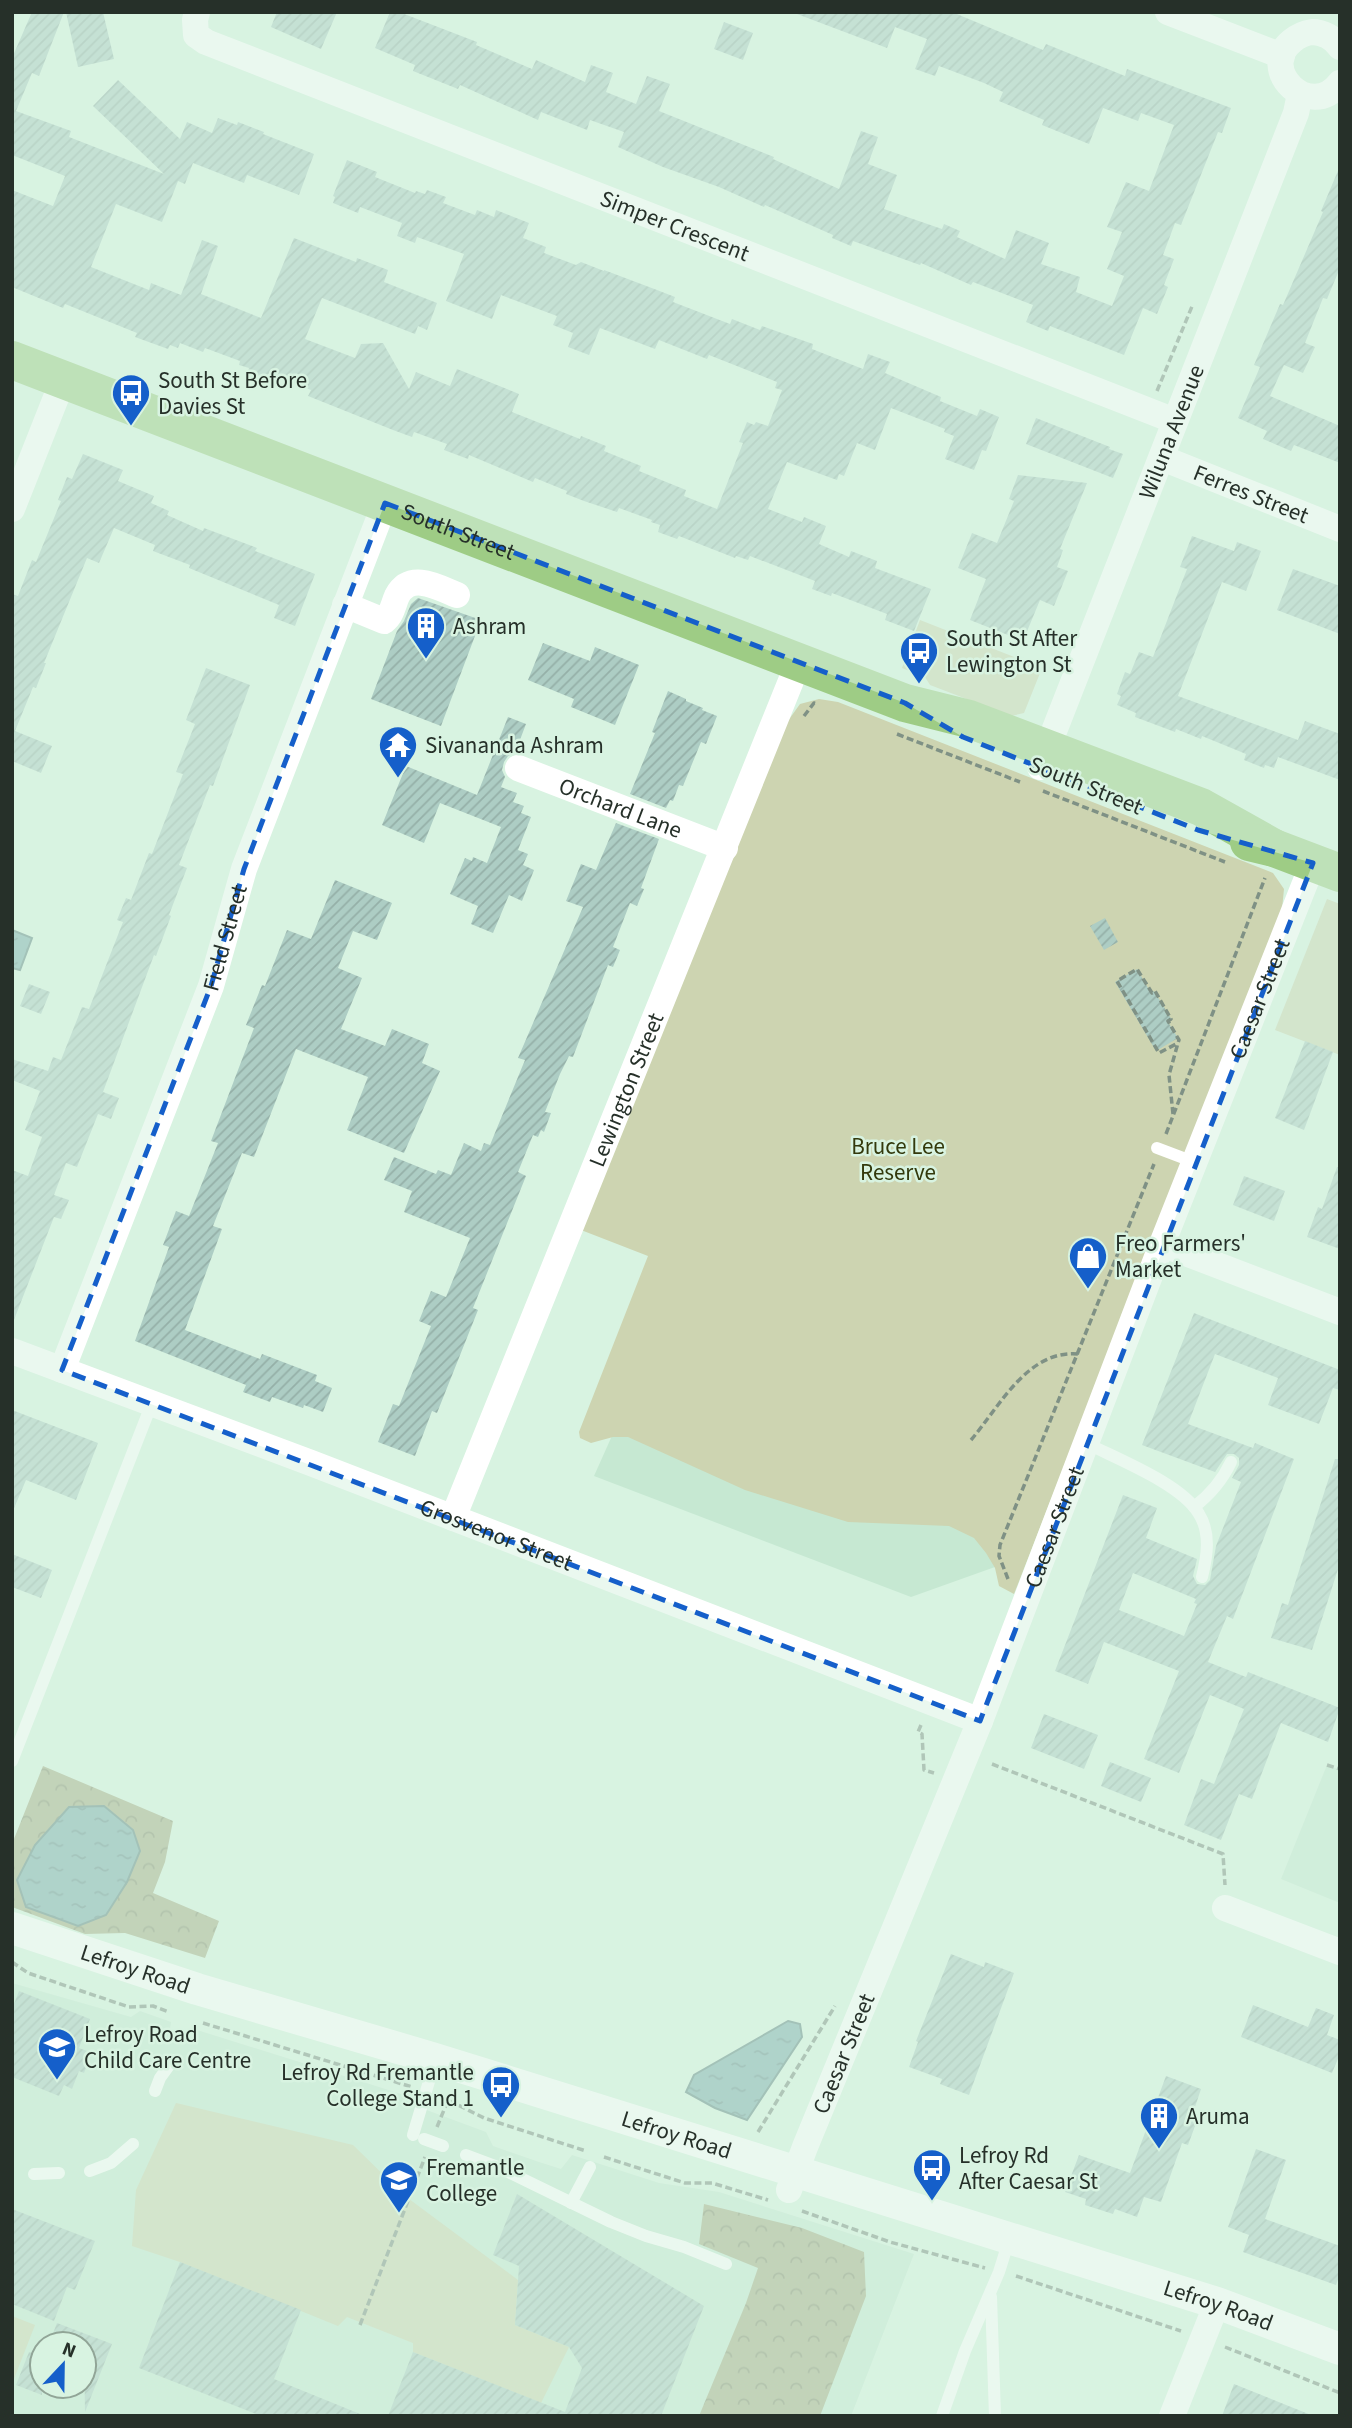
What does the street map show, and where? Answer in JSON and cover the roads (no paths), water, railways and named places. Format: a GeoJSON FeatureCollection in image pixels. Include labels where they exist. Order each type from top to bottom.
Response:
{"type":"FeatureCollection","features":[{"type":"Feature","properties":{"kind":"main road","name":"South Street"},"geometry":{"type":"LineString","coordinates":[[12,359],[799,661],[898,717],[969,719],[1044,758],[1201,807],[1264,861],[1326,868]]}},
{"type":"Feature","properties":{"kind":"street","name":"Simper Crescent"},"geometry":{"type":"LineString","coordinates":[[197,12],[196,35],[206,43],[1175,421]]}},
{"type":"Feature","properties":{"kind":"street"},"geometry":{"type":"LineString","coordinates":[[1168,12],[1282,56]]}},
{"type":"Feature","properties":{"kind":"street"},"geometry":{"type":"LineString","coordinates":[[1333,31],[1311,32],[1298,36],[1288,44],[1282,56],[1281,68],[1284,79],[1300,94],[1312,97],[1324,95],[1340,83]]}},
{"type":"Feature","properties":{"kind":"street","name":"Wiluna Avenue"},"geometry":{"type":"LineString","coordinates":[[1044,758],[1296,113],[1300,94]]}},
{"type":"Feature","properties":{"kind":"street"},"geometry":{"type":"LineString","coordinates":[[12,509],[63,380]]}},
{"type":"Feature","properties":{"kind":"street","name":"Ferres Street"},"geometry":{"type":"LineString","coordinates":[[1162,458],[1340,529]]}},
{"type":"Feature","properties":{"kind":"street","name":"Field Street"},"geometry":{"type":"LineString","coordinates":[[62,1370],[211,986],[244,869],[385,503]]}},
{"type":"Feature","properties":{"kind":"street"},"geometry":{"type":"LineString","coordinates":[[345,605],[384,621],[389,617],[398,594],[409,584],[424,582],[457,595]]}},
{"type":"Feature","properties":{"kind":"street","name":"Lewington Street"},"geometry":{"type":"LineString","coordinates":[[453,1518],[799,661]]}},
{"type":"Feature","properties":{"kind":"street","name":"Orchard Lane"},"geometry":{"type":"LineString","coordinates":[[518,768],[725,848]]}},
{"type":"Feature","properties":{"kind":"street","name":"Caesar Street"},"geometry":{"type":"LineString","coordinates":[[789,2194],[980,1721],[1194,1162],[1326,868]]}},
{"type":"Feature","properties":{"kind":"street"},"geometry":{"type":"LineString","coordinates":[[1162,1244],[1340,1312]]}},
{"type":"Feature","properties":{"kind":"street","name":"Grosvenor Street"},"geometry":{"type":"LineString","coordinates":[[12,1351],[980,1721]]}},
{"type":"Feature","properties":{"kind":"street"},"geometry":{"type":"LineString","coordinates":[[1225,1908],[1340,1952]]}},
{"type":"Feature","properties":{"kind":"street","name":"Lefroy Road"},"geometry":{"type":"LineString","coordinates":[[12,1928],[197,1989],[359,2035],[789,2194]]}},
{"type":"Feature","properties":{"kind":"street","name":"Lefroy Road"},"geometry":{"type":"LineString","coordinates":[[12,1947],[433,2090],[1004,2256],[1210,2320],[1340,2364]]}},
{"type":"Feature","properties":{"kind":"street"},"geometry":{"type":"LineString","coordinates":[[1172,2416],[1210,2320]]}},
{"type":"Feature","properties":{"kind":"street","name":"Lefroy Road"},"geometry":{"type":"LineString","coordinates":[[1210,2320],[1340,2349]]}},
{"type":"Feature","properties":{"kind":"lane"},"geometry":{"type":"LineString","coordinates":[[1158,1148],[1194,1162]]}},
{"type":"Feature","properties":{"kind":"lane"},"geometry":{"type":"LineString","coordinates":[[12,1761],[152,1403]]}},
{"type":"Feature","properties":{"kind":"lane"},"geometry":{"type":"LineString","coordinates":[[1086,1443],[1166,1484],[1188,1499],[1201,1516],[1207,1537],[1206,1562],[1202,1577]]}},
{"type":"Feature","properties":{"kind":"lane"},"geometry":{"type":"LineString","coordinates":[[1194,1507],[1219,1483],[1231,1462]]}},
{"type":"Feature","properties":{"kind":"lane"},"geometry":{"type":"LineString","coordinates":[[155,2091],[160,2078],[173,2060]]}},
{"type":"Feature","properties":{"kind":"lane"},"geometry":{"type":"LineString","coordinates":[[433,2090],[425,2140],[443,2146]]}},
{"type":"Feature","properties":{"kind":"lane"},"geometry":{"type":"LineString","coordinates":[[90,2171],[104,2168],[133,2144]]}},
{"type":"Feature","properties":{"kind":"lane"},"geometry":{"type":"LineString","coordinates":[[466,2155],[498,2167],[620,2226],[726,2264]]}},
{"type":"Feature","properties":{"kind":"lane"},"geometry":{"type":"LineString","coordinates":[[571,2203],[590,2167]]}},
{"type":"Feature","properties":{"kind":"lane"},"geometry":{"type":"LineString","coordinates":[[34,2174],[59,2173]]}},
{"type":"Feature","properties":{"kind":"lane"},"geometry":{"type":"LineString","coordinates":[[942,2416],[1004,2256]]}},
{"type":"Feature","properties":{"kind":"lane"},"geometry":{"type":"LineString","coordinates":[[991,2293],[995,2416]]}},
{"type":"Feature","properties":{"kind":"water"},"geometry":{"type":"Polygon","coordinates":[[[12,930],[32,938],[20,970],[12,968],[12,930]]]}},
{"type":"Feature","properties":{"kind":"water"},"geometry":{"type":"Polygon","coordinates":[[[104,1806],[133,1830],[140,1851],[127,1882],[106,1915],[78,1926],[26,1907],[17,1880],[35,1845],[69,1807],[104,1806]]]}},
{"type":"Feature","properties":{"kind":"water"},"geometry":{"type":"Polygon","coordinates":[[[788,2021],[800,2024],[802,2037],[747,2120],[715,2108],[686,2092],[694,2075],[788,2021]]]}},
{"type":"Feature","properties":{"kind":"place","name":"South St Before Davies St"},"geometry":{"type":"Point","coordinates":[131,427]}},
{"type":"Feature","properties":{"kind":"place","name":"Ashram"},"geometry":{"type":"Point","coordinates":[426,660]}},
{"type":"Feature","properties":{"kind":"place","name":"South St After Lewington St"},"geometry":{"type":"Point","coordinates":[919,685]}},
{"type":"Feature","properties":{"kind":"place","name":"Sivananda Ashram"},"geometry":{"type":"Point","coordinates":[398,779]}},
{"type":"Feature","properties":{"kind":"place","name":"Freo Farmers' Market"},"geometry":{"type":"Point","coordinates":[1088,1290]}},
{"type":"Feature","properties":{"kind":"place","name":"Lefroy Road Child Care Centre"},"geometry":{"type":"Point","coordinates":[57,2081]}},
{"type":"Feature","properties":{"kind":"place","name":"Lefroy Rd Fremantle College Stand 1"},"geometry":{"type":"Point","coordinates":[501,2119]}},
{"type":"Feature","properties":{"kind":"place","name":"Aruma"},"geometry":{"type":"Point","coordinates":[1159,2150]}},
{"type":"Feature","properties":{"kind":"place","name":"Lefroy Rd After Caesar St"},"geometry":{"type":"Point","coordinates":[932,2202]}},
{"type":"Feature","properties":{"kind":"place","name":"Fremantle College"},"geometry":{"type":"Point","coordinates":[399,2214]}},
{"type":"Feature","properties":{"kind":"park label","name":"Bruce Lee Reserve"},"geometry":{"type":"Point","coordinates":[898,1159]}}]}
